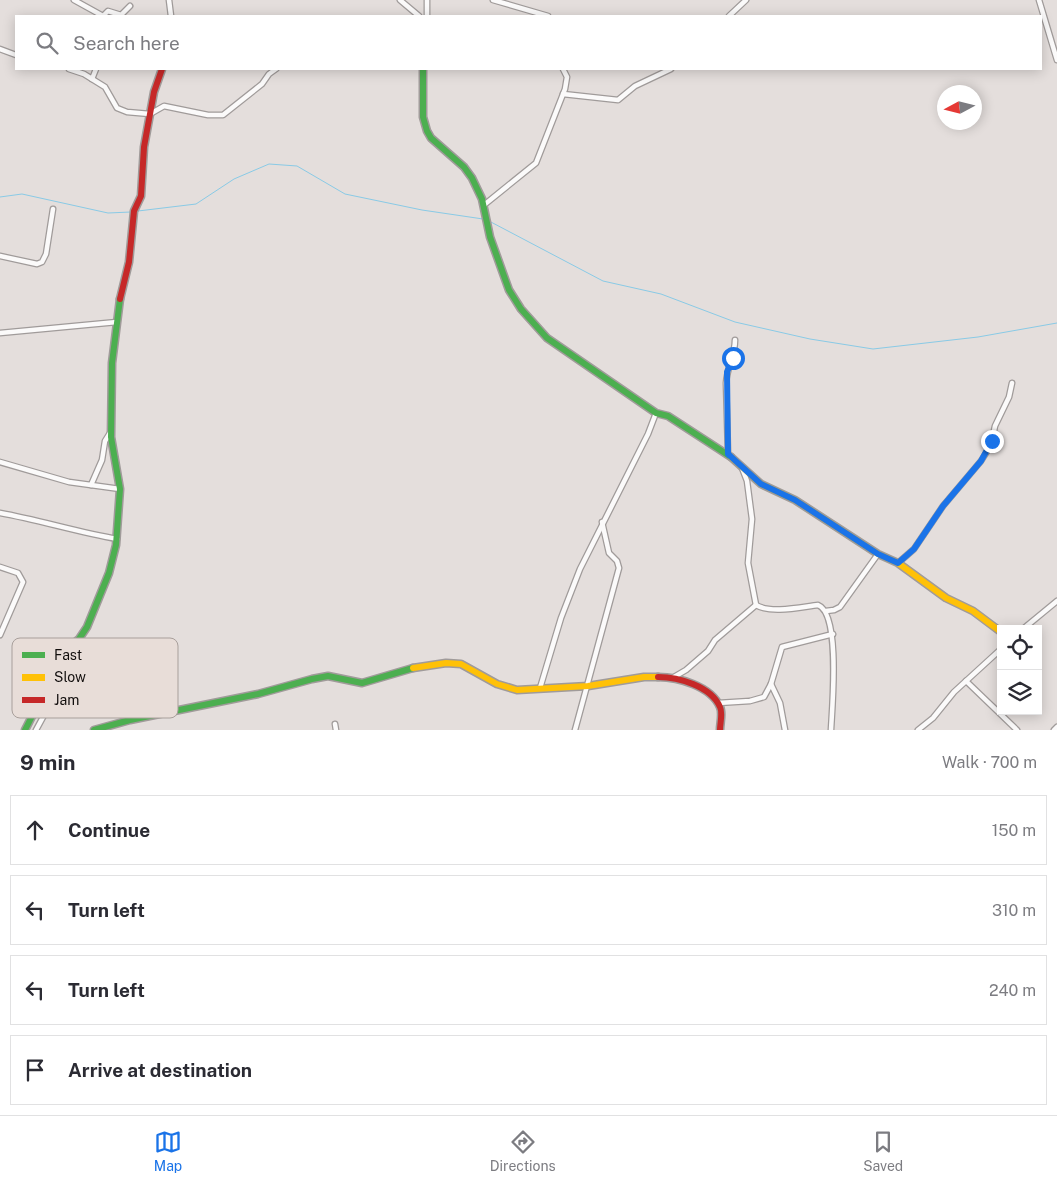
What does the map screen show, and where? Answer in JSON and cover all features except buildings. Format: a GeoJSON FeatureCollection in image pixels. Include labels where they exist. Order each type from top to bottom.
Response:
{"type":"FeatureCollection","features":[{"type":"Feature","properties":{"kind":"street"},"geometry":{"type":"LineString","coordinates":[[74,0],[101,15]]}},
{"type":"Feature","properties":{"kind":"street"},"geometry":{"type":"LineString","coordinates":[[169,0],[170,15]]}},
{"type":"Feature","properties":{"kind":"street"},"geometry":{"type":"LineString","coordinates":[[400,0],[418,15]]}},
{"type":"Feature","properties":{"kind":"street"},"geometry":{"type":"LineString","coordinates":[[427,0],[427,15]]}},
{"type":"Feature","properties":{"kind":"street"},"geometry":{"type":"LineString","coordinates":[[493,0],[545,15]]}},
{"type":"Feature","properties":{"kind":"street"},"geometry":{"type":"LineString","coordinates":[[730,15],[746,0]]}},
{"type":"Feature","properties":{"kind":"street"},"geometry":{"type":"LineString","coordinates":[[1039,0],[1057,60]]}},
{"type":"Feature","properties":{"kind":"street"},"geometry":{"type":"LineString","coordinates":[[104,15],[108,11],[121,15],[130,6]]}},
{"type":"Feature","properties":{"kind":"street"},"geometry":{"type":"LineString","coordinates":[[0,49],[15,55]]}},
{"type":"Feature","properties":{"kind":"street"},"geometry":{"type":"LineString","coordinates":[[71,70],[92,79],[105,88],[116,108],[127,112],[150,114],[164,106],[208,115],[223,115],[262,84],[275,70]]}},
{"type":"Feature","properties":{"kind":"street"},"geometry":{"type":"LineString","coordinates":[[92,79],[96,70]]}},
{"type":"Feature","properties":{"kind":"street"},"geometry":{"type":"LineString","coordinates":[[80,638],[87,627],[109,572],[116,539],[120,489],[111,431],[112,363],[117,322],[129,262],[133,218],[141,196],[142,169],[150,114],[154,92],[162,70]]}},
{"type":"Feature","properties":{"kind":"street"},"geometry":{"type":"LineString","coordinates":[[423,70],[422,117],[426,130],[431,138],[464,167],[477,188],[484,205],[490,237],[509,290],[534,324],[562,349],[612,380],[656,413],[668,416],[728,454],[761,484],[806,507],[878,554],[898,563],[946,598],[973,612],[997,629]]}},
{"type":"Feature","properties":{"kind":"street"},"geometry":{"type":"LineString","coordinates":[[484,205],[536,163],[567,82],[563,70]]}},
{"type":"Feature","properties":{"kind":"street"},"geometry":{"type":"LineString","coordinates":[[563,94],[618,100],[635,86],[669,70]]}},
{"type":"Feature","properties":{"kind":"street"},"geometry":{"type":"LineString","coordinates":[[0,256],[37,264],[42,262],[46,254],[53,209]]}},
{"type":"Feature","properties":{"kind":"street"},"geometry":{"type":"LineString","coordinates":[[0,333],[117,322]]}},
{"type":"Feature","properties":{"kind":"street"},"geometry":{"type":"LineString","coordinates":[[728,454],[727,378],[733,362],[735,340]]}},
{"type":"Feature","properties":{"kind":"street"},"geometry":{"type":"LineString","coordinates":[[898,563],[914,549],[943,506],[981,461],[991,445],[995,426],[1012,383]]}},
{"type":"Feature","properties":{"kind":"street"},"geometry":{"type":"LineString","coordinates":[[540,688],[561,618],[580,569],[648,434],[656,413]]}},
{"type":"Feature","properties":{"kind":"street"},"geometry":{"type":"LineString","coordinates":[[91,485],[102,460],[105,441],[111,431]]}},
{"type":"Feature","properties":{"kind":"street"},"geometry":{"type":"LineString","coordinates":[[0,462],[42,476],[120,489]]}},
{"type":"Feature","properties":{"kind":"street"},"geometry":{"type":"LineString","coordinates":[[742,468],[747,481],[752,519],[748,563],[756,605],[760,608],[818,605],[826,611],[833,634],[831,730]]}},
{"type":"Feature","properties":{"kind":"street"},"geometry":{"type":"LineString","coordinates":[[0,513],[116,539]]}},
{"type":"Feature","properties":{"kind":"street"},"geometry":{"type":"LineString","coordinates":[[575,730],[619,568],[617,561],[609,553],[602,522]]}},
{"type":"Feature","properties":{"kind":"street"},"geometry":{"type":"LineString","coordinates":[[826,611],[840,607],[878,554]]}},
{"type":"Feature","properties":{"kind":"street"},"geometry":{"type":"LineString","coordinates":[[0,568],[18,573],[24,582],[0,634]]}},
{"type":"Feature","properties":{"kind":"street"},"geometry":{"type":"LineString","coordinates":[[1028,625],[1057,601]]}},
{"type":"Feature","properties":{"kind":"street"},"geometry":{"type":"LineString","coordinates":[[674,677],[686,670],[708,651],[715,640],[756,605]]}},
{"type":"Feature","properties":{"kind":"street"},"geometry":{"type":"LineString","coordinates":[[718,703],[750,702],[764,697],[772,684],[776,661],[782,647],[833,634]]}},
{"type":"Feature","properties":{"kind":"street"},"geometry":{"type":"LineString","coordinates":[[918,730],[933,718],[954,692],[997,653]]}},
{"type":"Feature","properties":{"kind":"street"},"geometry":{"type":"LineString","coordinates":[[178,710],[258,694],[328,676],[362,683],[371,682],[408,669],[446,662],[461,664],[511,689],[588,686],[644,677],[674,677],[700,688],[718,703],[721,708],[720,730]]}},
{"type":"Feature","properties":{"kind":"street"},"geometry":{"type":"LineString","coordinates":[[966,681],[1017,730]]}},
{"type":"Feature","properties":{"kind":"street"},"geometry":{"type":"LineString","coordinates":[[772,684],[780,703],[785,730]]}},
{"type":"Feature","properties":{"kind":"street"},"geometry":{"type":"LineString","coordinates":[[24,730],[30,718]]}},
{"type":"Feature","properties":{"kind":"street"},"geometry":{"type":"LineString","coordinates":[[36,730],[42,718]]}},
{"type":"Feature","properties":{"kind":"street"},"geometry":{"type":"LineString","coordinates":[[94,730],[140,718]]}},
{"type":"Feature","properties":{"kind":"street"},"geometry":{"type":"LineString","coordinates":[[335,724],[336,730]]}},
{"type":"Feature","properties":{"kind":"street"},"geometry":{"type":"LineString","coordinates":[[1054,730],[1057,727]]}},
{"type":"Feature","properties":{"kind":"waterway"},"geometry":{"type":"LineString","coordinates":[[138,211],[196,204],[234,179],[269,164],[297,166],[345,194],[422,210],[483,219]]}},
{"type":"Feature","properties":{"kind":"waterway"},"geometry":{"type":"LineString","coordinates":[[0,197],[22,194],[108,213],[131,212]]}},
{"type":"Feature","properties":{"kind":"waterway"},"geometry":{"type":"LineString","coordinates":[[489,221],[603,281],[661,294],[735,322],[810,339],[873,349],[978,337],[1057,323]]}},
{"type":"Feature","properties":{"kind":"traffic: fast"},"geometry":{"type":"LineString","coordinates":[[423,70],[423,117],[427,131],[431,138],[464,167],[472,178],[482,199],[490,237],[509,290],[521,309],[547,338],[656,413],[668,416],[731,457]]}},
{"type":"Feature","properties":{"kind":"traffic: fast"},"geometry":{"type":"LineString","coordinates":[[80,638],[87,627],[109,573],[116,545],[120,489],[111,437],[112,363],[120,299]]}},
{"type":"Feature","properties":{"kind":"traffic: fast"},"geometry":{"type":"LineString","coordinates":[[178,710],[258,694],[328,676],[362,683],[413,668]]}},
{"type":"Feature","properties":{"kind":"traffic: fast"},"geometry":{"type":"LineString","coordinates":[[25,730],[31,718]]}},
{"type":"Feature","properties":{"kind":"traffic: fast"},"geometry":{"type":"LineString","coordinates":[[94,730],[140,718]]}},
{"type":"Feature","properties":{"kind":"traffic: slow"},"geometry":{"type":"LineString","coordinates":[[731,457],[761,484],[795,500],[878,554],[898,563],[946,598],[973,611],[997,629]]}},
{"type":"Feature","properties":{"kind":"traffic: slow"},"geometry":{"type":"LineString","coordinates":[[413,668],[446,663],[461,664],[497,684],[517,690],[588,686],[644,677],[658,677]]}},
{"type":"Feature","properties":{"kind":"traffic: jam"},"geometry":{"type":"LineString","coordinates":[[120,299],[129,262],[134,211],[141,196],[144,147],[154,92],[162,70]]}},
{"type":"Feature","properties":{"kind":"traffic: jam"},"geometry":{"type":"LineString","coordinates":[[658,677],[684,681],[709,693],[721,709],[720,730]]}},
{"type":"Feature","properties":{"kind":"route"},"geometry":{"type":"LineString","coordinates":[[733,358],[733,362],[727,372],[726,383],[728,454],[761,484],[795,500],[860,540],[878,554],[898,563],[914,549],[926,528],[981,461],[992,441]]}}]}
